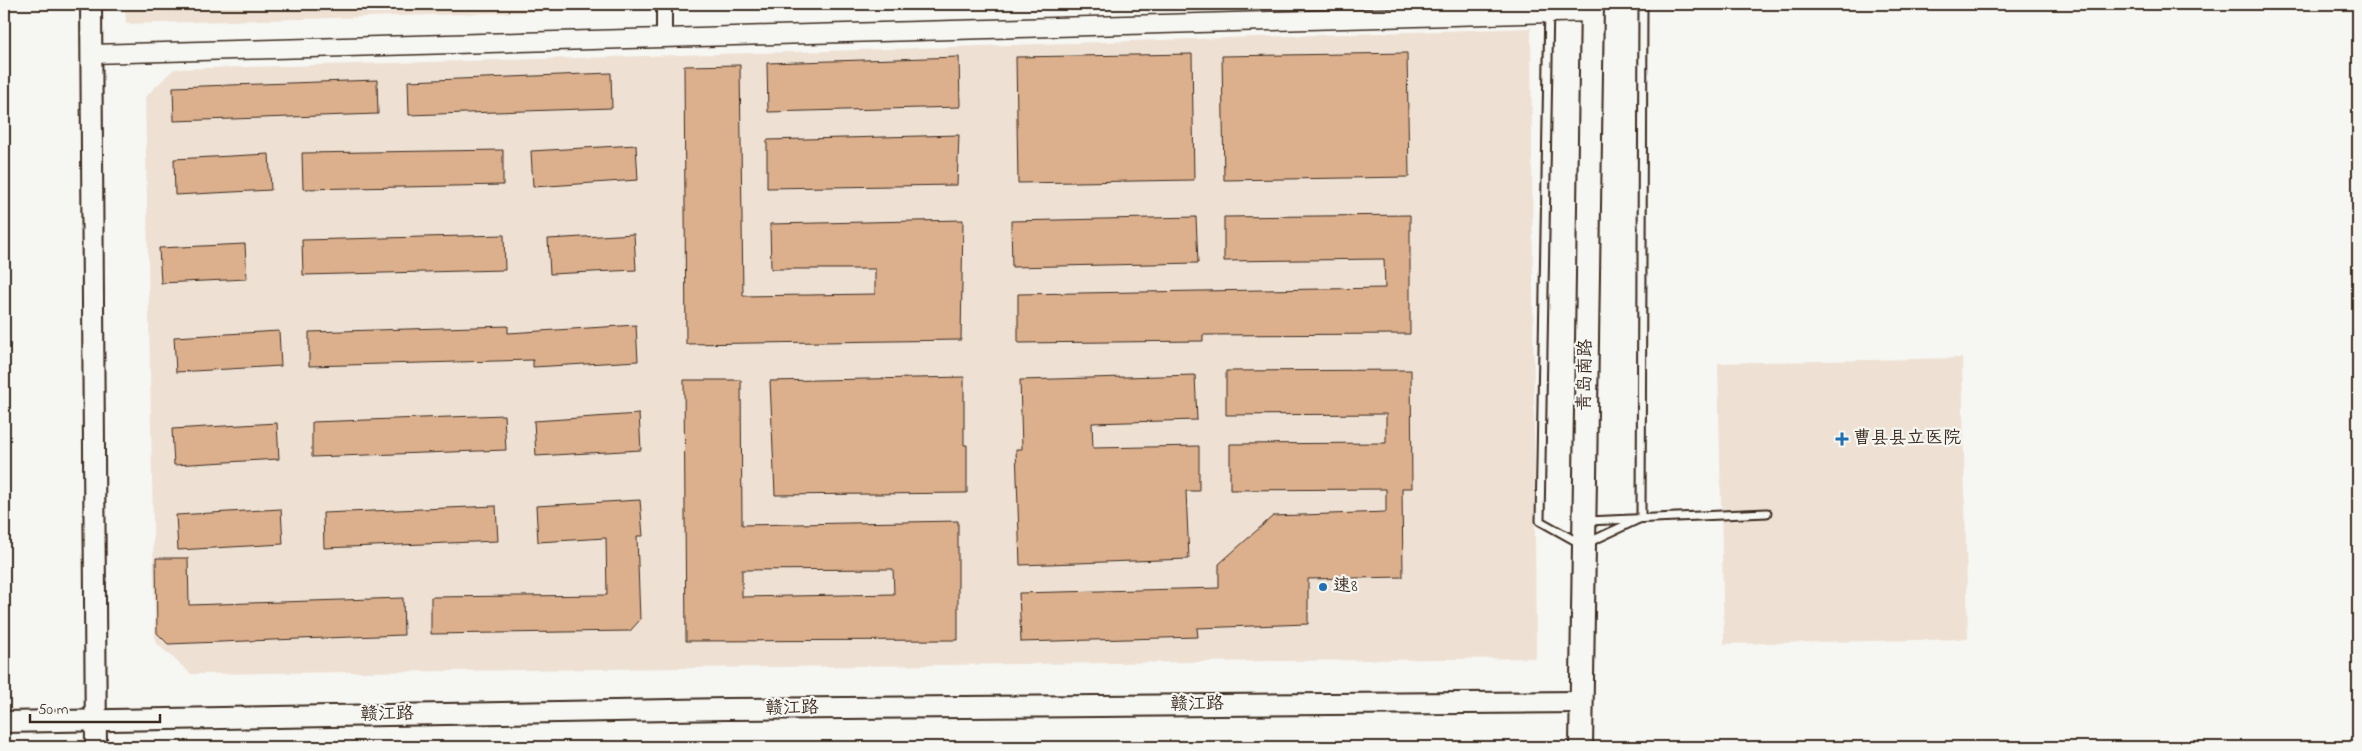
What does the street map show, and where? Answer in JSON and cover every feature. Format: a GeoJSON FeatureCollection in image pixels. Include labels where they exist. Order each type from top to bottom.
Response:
{"type":"FeatureCollection","features":[{"type":"Feature","properties":{"kind":"main road"},"geometry":{"type":"LineString","coordinates":[[91,4],[96,747]]}},
{"type":"Feature","properties":{"kind":"main road","name":"青岛南路"},"geometry":{"type":"LineString","coordinates":[[1580,747],[1592,8]]}},
{"type":"Feature","properties":{"kind":"main road","name":"赣江路"},"geometry":{"type":"LineString","coordinates":[[4,722],[737,709],[1581,702]]}},
{"type":"Feature","properties":{"kind":"street"},"geometry":{"type":"LineString","coordinates":[[664,4],[664,38]]}},
{"type":"Feature","properties":{"kind":"street"},"geometry":{"type":"LineString","coordinates":[[92,54],[664,38],[1592,8]]}},
{"type":"Feature","properties":{"kind":"lane"},"geometry":{"type":"LineString","coordinates":[[1641,518],[1643,4]]}},
{"type":"Feature","properties":{"kind":"lane"},"geometry":{"type":"LineString","coordinates":[[1549,8],[1540,521],[1583,545],[1641,518]]}},
{"type":"Feature","properties":{"kind":"lane"},"geometry":{"type":"LineString","coordinates":[[1584,521],[1767,513]]}},
{"type":"Feature","properties":{"kind":"shaded area"},"geometry":{"type":"Polygon","coordinates":[[[125,4],[800,4],[126,24],[125,4]]]}},
{"type":"Feature","properties":{"kind":"shaded area"},"geometry":{"type":"Polygon","coordinates":[[[1531,28],[1536,658],[191,674],[155,642],[145,97],[174,69],[826,51],[1531,28]]]}},
{"type":"Feature","properties":{"kind":"shaded area","name":"曹县县立医院"},"geometry":{"type":"Polygon","coordinates":[[[1962,358],[1968,639],[1724,644],[1718,363],[1962,358]]]}},
{"type":"Feature","properties":{"kind":"building"},"geometry":{"type":"Polygon","coordinates":[[[1407,53],[1409,177],[1224,180],[1222,56],[1407,53]]]}},
{"type":"Feature","properties":{"kind":"building"},"geometry":{"type":"Polygon","coordinates":[[[1192,54],[1194,180],[1018,183],[1016,57],[1192,54]]]}},
{"type":"Feature","properties":{"kind":"building"},"geometry":{"type":"Polygon","coordinates":[[[959,57],[960,107],[768,112],[767,63],[959,57]]]}},
{"type":"Feature","properties":{"kind":"building"},"geometry":{"type":"Polygon","coordinates":[[[740,65],[743,296],[875,294],[875,269],[771,269],[770,224],[963,220],[961,340],[686,344],[684,66],[740,65]]]}},
{"type":"Feature","properties":{"kind":"building"},"geometry":{"type":"Polygon","coordinates":[[[611,73],[612,108],[409,115],[408,81],[611,73]]]}},
{"type":"Feature","properties":{"kind":"building"},"geometry":{"type":"Polygon","coordinates":[[[377,80],[378,114],[174,121],[173,87],[377,80]]]}},
{"type":"Feature","properties":{"kind":"building"},"geometry":{"type":"Polygon","coordinates":[[[959,135],[957,185],[767,188],[767,140],[959,135]]]}},
{"type":"Feature","properties":{"kind":"building"},"geometry":{"type":"Polygon","coordinates":[[[636,145],[638,180],[533,187],[531,151],[636,145]]]}},
{"type":"Feature","properties":{"kind":"building"},"geometry":{"type":"Polygon","coordinates":[[[503,150],[503,185],[303,189],[302,153],[503,150]]]}},
{"type":"Feature","properties":{"kind":"building"},"geometry":{"type":"Polygon","coordinates":[[[269,154],[271,190],[175,195],[174,159],[269,154]]]}},
{"type":"Feature","properties":{"kind":"building"},"geometry":{"type":"Polygon","coordinates":[[[1410,215],[1410,334],[1203,335],[1203,341],[1018,343],[1018,294],[1385,288],[1384,259],[1224,261],[1224,217],[1410,215]]]}},
{"type":"Feature","properties":{"kind":"building"},"geometry":{"type":"Polygon","coordinates":[[[1196,217],[1198,263],[1012,267],[1011,221],[1196,217]]]}},
{"type":"Feature","properties":{"kind":"building"},"geometry":{"type":"Polygon","coordinates":[[[634,234],[636,270],[550,274],[548,239],[634,234]]]}},
{"type":"Feature","properties":{"kind":"building"},"geometry":{"type":"Polygon","coordinates":[[[504,235],[505,270],[303,275],[302,240],[504,235]]]}},
{"type":"Feature","properties":{"kind":"building"},"geometry":{"type":"Polygon","coordinates":[[[245,244],[247,279],[161,283],[159,248],[245,244]]]}},
{"type":"Feature","properties":{"kind":"building"},"geometry":{"type":"Polygon","coordinates":[[[636,325],[638,361],[533,367],[533,360],[309,366],[309,332],[508,326],[508,333],[636,325]]]}},
{"type":"Feature","properties":{"kind":"building"},"geometry":{"type":"Polygon","coordinates":[[[279,331],[281,366],[176,372],[174,337],[279,331]]]}},
{"type":"Feature","properties":{"kind":"building"},"geometry":{"type":"Polygon","coordinates":[[[1411,370],[1412,488],[1402,488],[1403,577],[1308,579],[1308,624],[1197,628],[1198,637],[1021,642],[1019,593],[1219,588],[1219,564],[1273,516],[1386,512],[1386,489],[1230,490],[1230,444],[1386,443],[1386,414],[1226,415],[1226,371],[1411,370]]]}},
{"type":"Feature","properties":{"kind":"building"},"geometry":{"type":"Polygon","coordinates":[[[1195,375],[1197,420],[1092,423],[1093,448],[1199,446],[1199,491],[1186,491],[1189,559],[1020,565],[1016,449],[1022,449],[1020,380],[1195,375]]]}},
{"type":"Feature","properties":{"kind":"building"},"geometry":{"type":"Polygon","coordinates":[[[964,377],[964,445],[967,445],[967,493],[775,495],[770,381],[964,377]]]}},
{"type":"Feature","properties":{"kind":"building"},"geometry":{"type":"Polygon","coordinates":[[[684,380],[741,380],[742,525],[958,521],[958,640],[686,641],[684,380]],[[893,569],[742,570],[742,597],[894,594],[893,569]]]}},
{"type":"Feature","properties":{"kind":"building"},"geometry":{"type":"Polygon","coordinates":[[[639,414],[641,450],[536,456],[534,421],[639,414]]]}},
{"type":"Feature","properties":{"kind":"building"},"geometry":{"type":"Polygon","coordinates":[[[504,415],[506,450],[312,457],[312,422],[504,415]]]}},
{"type":"Feature","properties":{"kind":"building"},"geometry":{"type":"Polygon","coordinates":[[[277,423],[279,459],[174,465],[172,429],[277,423]]]}},
{"type":"Feature","properties":{"kind":"building"},"geometry":{"type":"Polygon","coordinates":[[[640,500],[643,536],[637,536],[640,620],[630,631],[431,634],[431,597],[607,595],[606,538],[538,542],[536,506],[640,500]]]}},
{"type":"Feature","properties":{"kind":"building"},"geometry":{"type":"Polygon","coordinates":[[[496,506],[498,541],[324,548],[323,513],[496,506]]]}},
{"type":"Feature","properties":{"kind":"building"},"geometry":{"type":"Polygon","coordinates":[[[281,509],[283,544],[178,550],[176,515],[281,509]]]}},
{"type":"Feature","properties":{"kind":"building"},"geometry":{"type":"Polygon","coordinates":[[[156,558],[188,558],[189,605],[403,598],[404,635],[168,644],[157,633],[156,558]]]}},
{"type":"Feature","properties":{"kind":"place","name":"曹县县立医院"},"geometry":{"type":"Point","coordinates":[1842,439]}},
{"type":"Feature","properties":{"kind":"place","name":"速8"},"geometry":{"type":"Point","coordinates":[1323,587]}}]}
